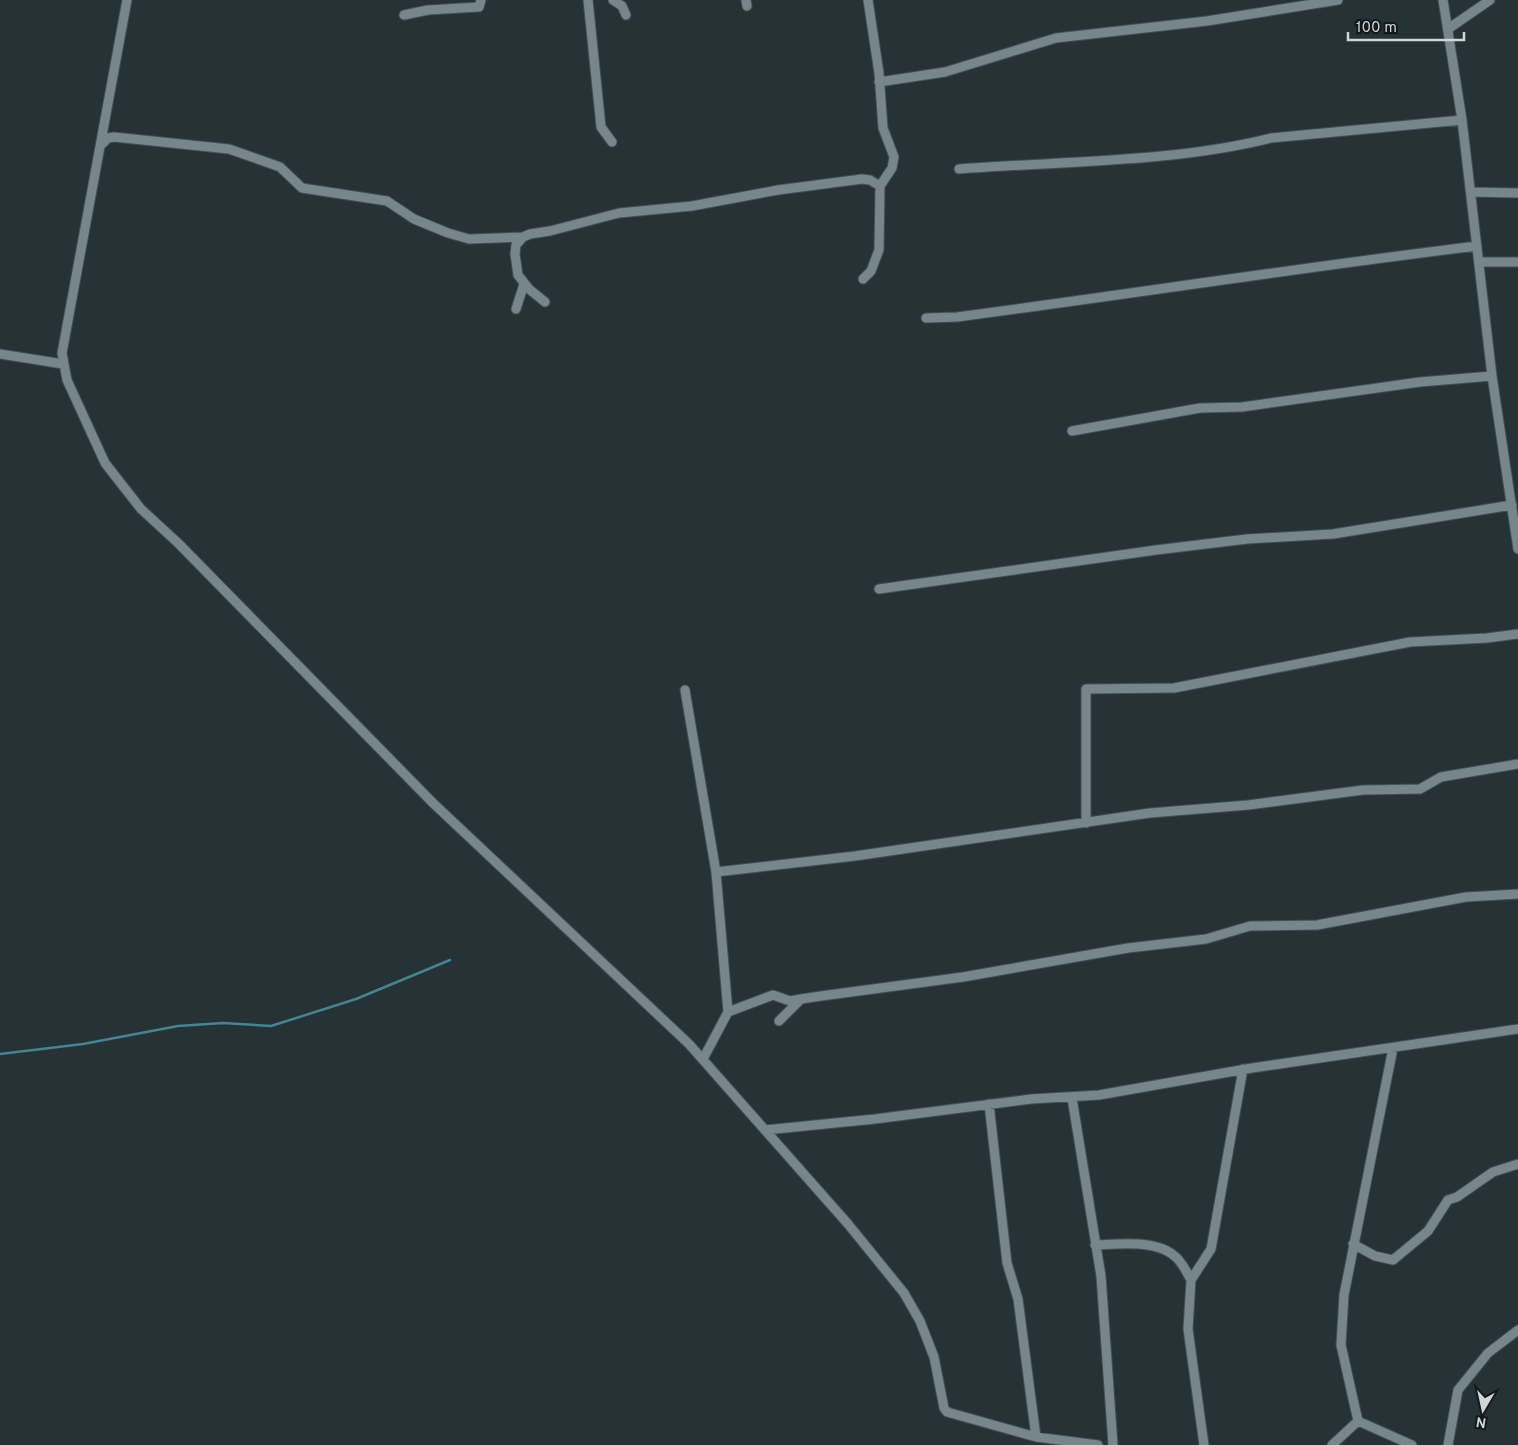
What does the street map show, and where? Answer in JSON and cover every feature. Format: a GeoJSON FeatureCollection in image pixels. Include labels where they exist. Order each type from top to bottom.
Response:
{"type":"FeatureCollection","features":[{"type":"Feature","properties":{"kind":"street"},"geometry":{"type":"LineString","coordinates":[[127,0],[62,353],[67,380],[105,464],[142,508],[432,803],[703,1059],[848,1224],[904,1293],[920,1321],[934,1357],[944,1408],[947,1412],[1036,1437],[1098,1445]]}},
{"type":"Feature","properties":{"kind":"street"},"geometry":{"type":"LineString","coordinates":[[404,15],[428,10],[479,7],[481,0]]}},
{"type":"Feature","properties":{"kind":"street"},"geometry":{"type":"LineString","coordinates":[[588,0],[602,127],[612,142]]}},
{"type":"Feature","properties":{"kind":"street"},"geometry":{"type":"LineString","coordinates":[[613,0],[622,6],[626,14]]}},
{"type":"Feature","properties":{"kind":"street"},"geometry":{"type":"LineString","coordinates":[[863,279],[871,271],[879,250],[880,186],[892,168],[894,157],[883,128],[868,0]]}},
{"type":"Feature","properties":{"kind":"street"},"geometry":{"type":"LineString","coordinates":[[879,82],[945,72],[977,60],[1056,38],[1207,21],[1338,0]]}},
{"type":"Feature","properties":{"kind":"street"},"geometry":{"type":"LineString","coordinates":[[1443,0],[1462,120],[1492,376],[1518,549]]}},
{"type":"Feature","properties":{"kind":"street"},"geometry":{"type":"LineString","coordinates":[[1448,29],[1490,0]]}},
{"type":"Feature","properties":{"kind":"street"},"geometry":{"type":"LineString","coordinates":[[959,169],[1150,157],[1243,145],[1271,138],[1462,120]]}},
{"type":"Feature","properties":{"kind":"street"},"geometry":{"type":"LineString","coordinates":[[101,145],[108,138],[114,137],[229,149],[280,167],[302,188],[387,201],[414,219],[468,239],[523,237],[619,213],[716,202],[778,190],[862,179],[870,180],[880,186]]}},
{"type":"Feature","properties":{"kind":"street"},"geometry":{"type":"LineString","coordinates":[[1471,192],[1518,192]]}},
{"type":"Feature","properties":{"kind":"street"},"geometry":{"type":"LineString","coordinates":[[523,237],[516,245],[515,254],[518,275],[524,284],[545,302]]}},
{"type":"Feature","properties":{"kind":"street"},"geometry":{"type":"LineString","coordinates":[[926,318],[957,317],[1313,266],[1477,246]]}},
{"type":"Feature","properties":{"kind":"street"},"geometry":{"type":"LineString","coordinates":[[1480,262],[1518,262]]}},
{"type":"Feature","properties":{"kind":"street"},"geometry":{"type":"LineString","coordinates":[[516,308],[524,284]]}},
{"type":"Feature","properties":{"kind":"street"},"geometry":{"type":"LineString","coordinates":[[0,354],[63,364]]}},
{"type":"Feature","properties":{"kind":"street"},"geometry":{"type":"LineString","coordinates":[[1072,431],[1200,408],[1242,407],[1420,382],[1492,376]]}},
{"type":"Feature","properties":{"kind":"street"},"geometry":{"type":"LineString","coordinates":[[1508,476],[1518,475]]}},
{"type":"Feature","properties":{"kind":"street"},"geometry":{"type":"LineString","coordinates":[[879,590],[1156,550],[1247,539],[1333,534],[1512,505]]}},
{"type":"Feature","properties":{"kind":"street"},"geometry":{"type":"LineString","coordinates":[[1086,823],[1086,689],[1174,688],[1410,642],[1488,638],[1518,634]]}},
{"type":"Feature","properties":{"kind":"street"},"geometry":{"type":"LineString","coordinates":[[685,690],[716,872],[728,1012],[703,1059]]}},
{"type":"Feature","properties":{"kind":"street"},"geometry":{"type":"LineString","coordinates":[[716,872],[855,856],[1150,813],[1248,805],[1363,790],[1420,789],[1441,777],[1518,764]]}},
{"type":"Feature","properties":{"kind":"street"},"geometry":{"type":"LineString","coordinates":[[728,1012],[773,996],[790,1001],[864,989],[964,977],[1128,948],[1206,939],[1250,926],[1317,925],[1466,897],[1518,894]]}},
{"type":"Feature","properties":{"kind":"street"},"geometry":{"type":"LineString","coordinates":[[779,1021],[801,999]]}},
{"type":"Feature","properties":{"kind":"street"},"geometry":{"type":"LineString","coordinates":[[765,1130],[875,1119],[1032,1099],[1072,1098],[1243,1069],[1518,1029]]}},
{"type":"Feature","properties":{"kind":"street"},"geometry":{"type":"LineString","coordinates":[[1358,1422],[1341,1345],[1344,1295],[1393,1048]]}},
{"type":"Feature","properties":{"kind":"street"},"geometry":{"type":"LineString","coordinates":[[1204,1445],[1188,1329],[1191,1280],[1211,1249],[1243,1069]]}},
{"type":"Feature","properties":{"kind":"street"},"geometry":{"type":"LineString","coordinates":[[1072,1098],[1100,1276],[1112,1445]]}},
{"type":"Feature","properties":{"kind":"street"},"geometry":{"type":"LineString","coordinates":[[989,1104],[1007,1263],[1018,1299],[1036,1437]]}},
{"type":"Feature","properties":{"kind":"street"},"geometry":{"type":"LineString","coordinates":[[1353,1244],[1375,1256],[1393,1260],[1428,1231],[1448,1200],[1457,1197],[1493,1172],[1518,1164]]}},
{"type":"Feature","properties":{"kind":"street"},"geometry":{"type":"LineString","coordinates":[[1095,1245],[1129,1244],[1163,1250],[1171,1253],[1181,1262],[1191,1280]]}},
{"type":"Feature","properties":{"kind":"street"},"geometry":{"type":"LineString","coordinates":[[1448,1445],[1458,1390],[1488,1353],[1518,1330]]}},
{"type":"Feature","properties":{"kind":"street"},"geometry":{"type":"LineString","coordinates":[[1332,1445],[1358,1422]]}},
{"type":"Feature","properties":{"kind":"street"},"geometry":{"type":"LineString","coordinates":[[1358,1422],[1412,1445]]}},
{"type":"Feature","properties":{"kind":"waterway"},"geometry":{"type":"LineString","coordinates":[[0,1054],[83,1044],[178,1026],[223,1023],[271,1026],[356,999],[450,960]]}}]}
